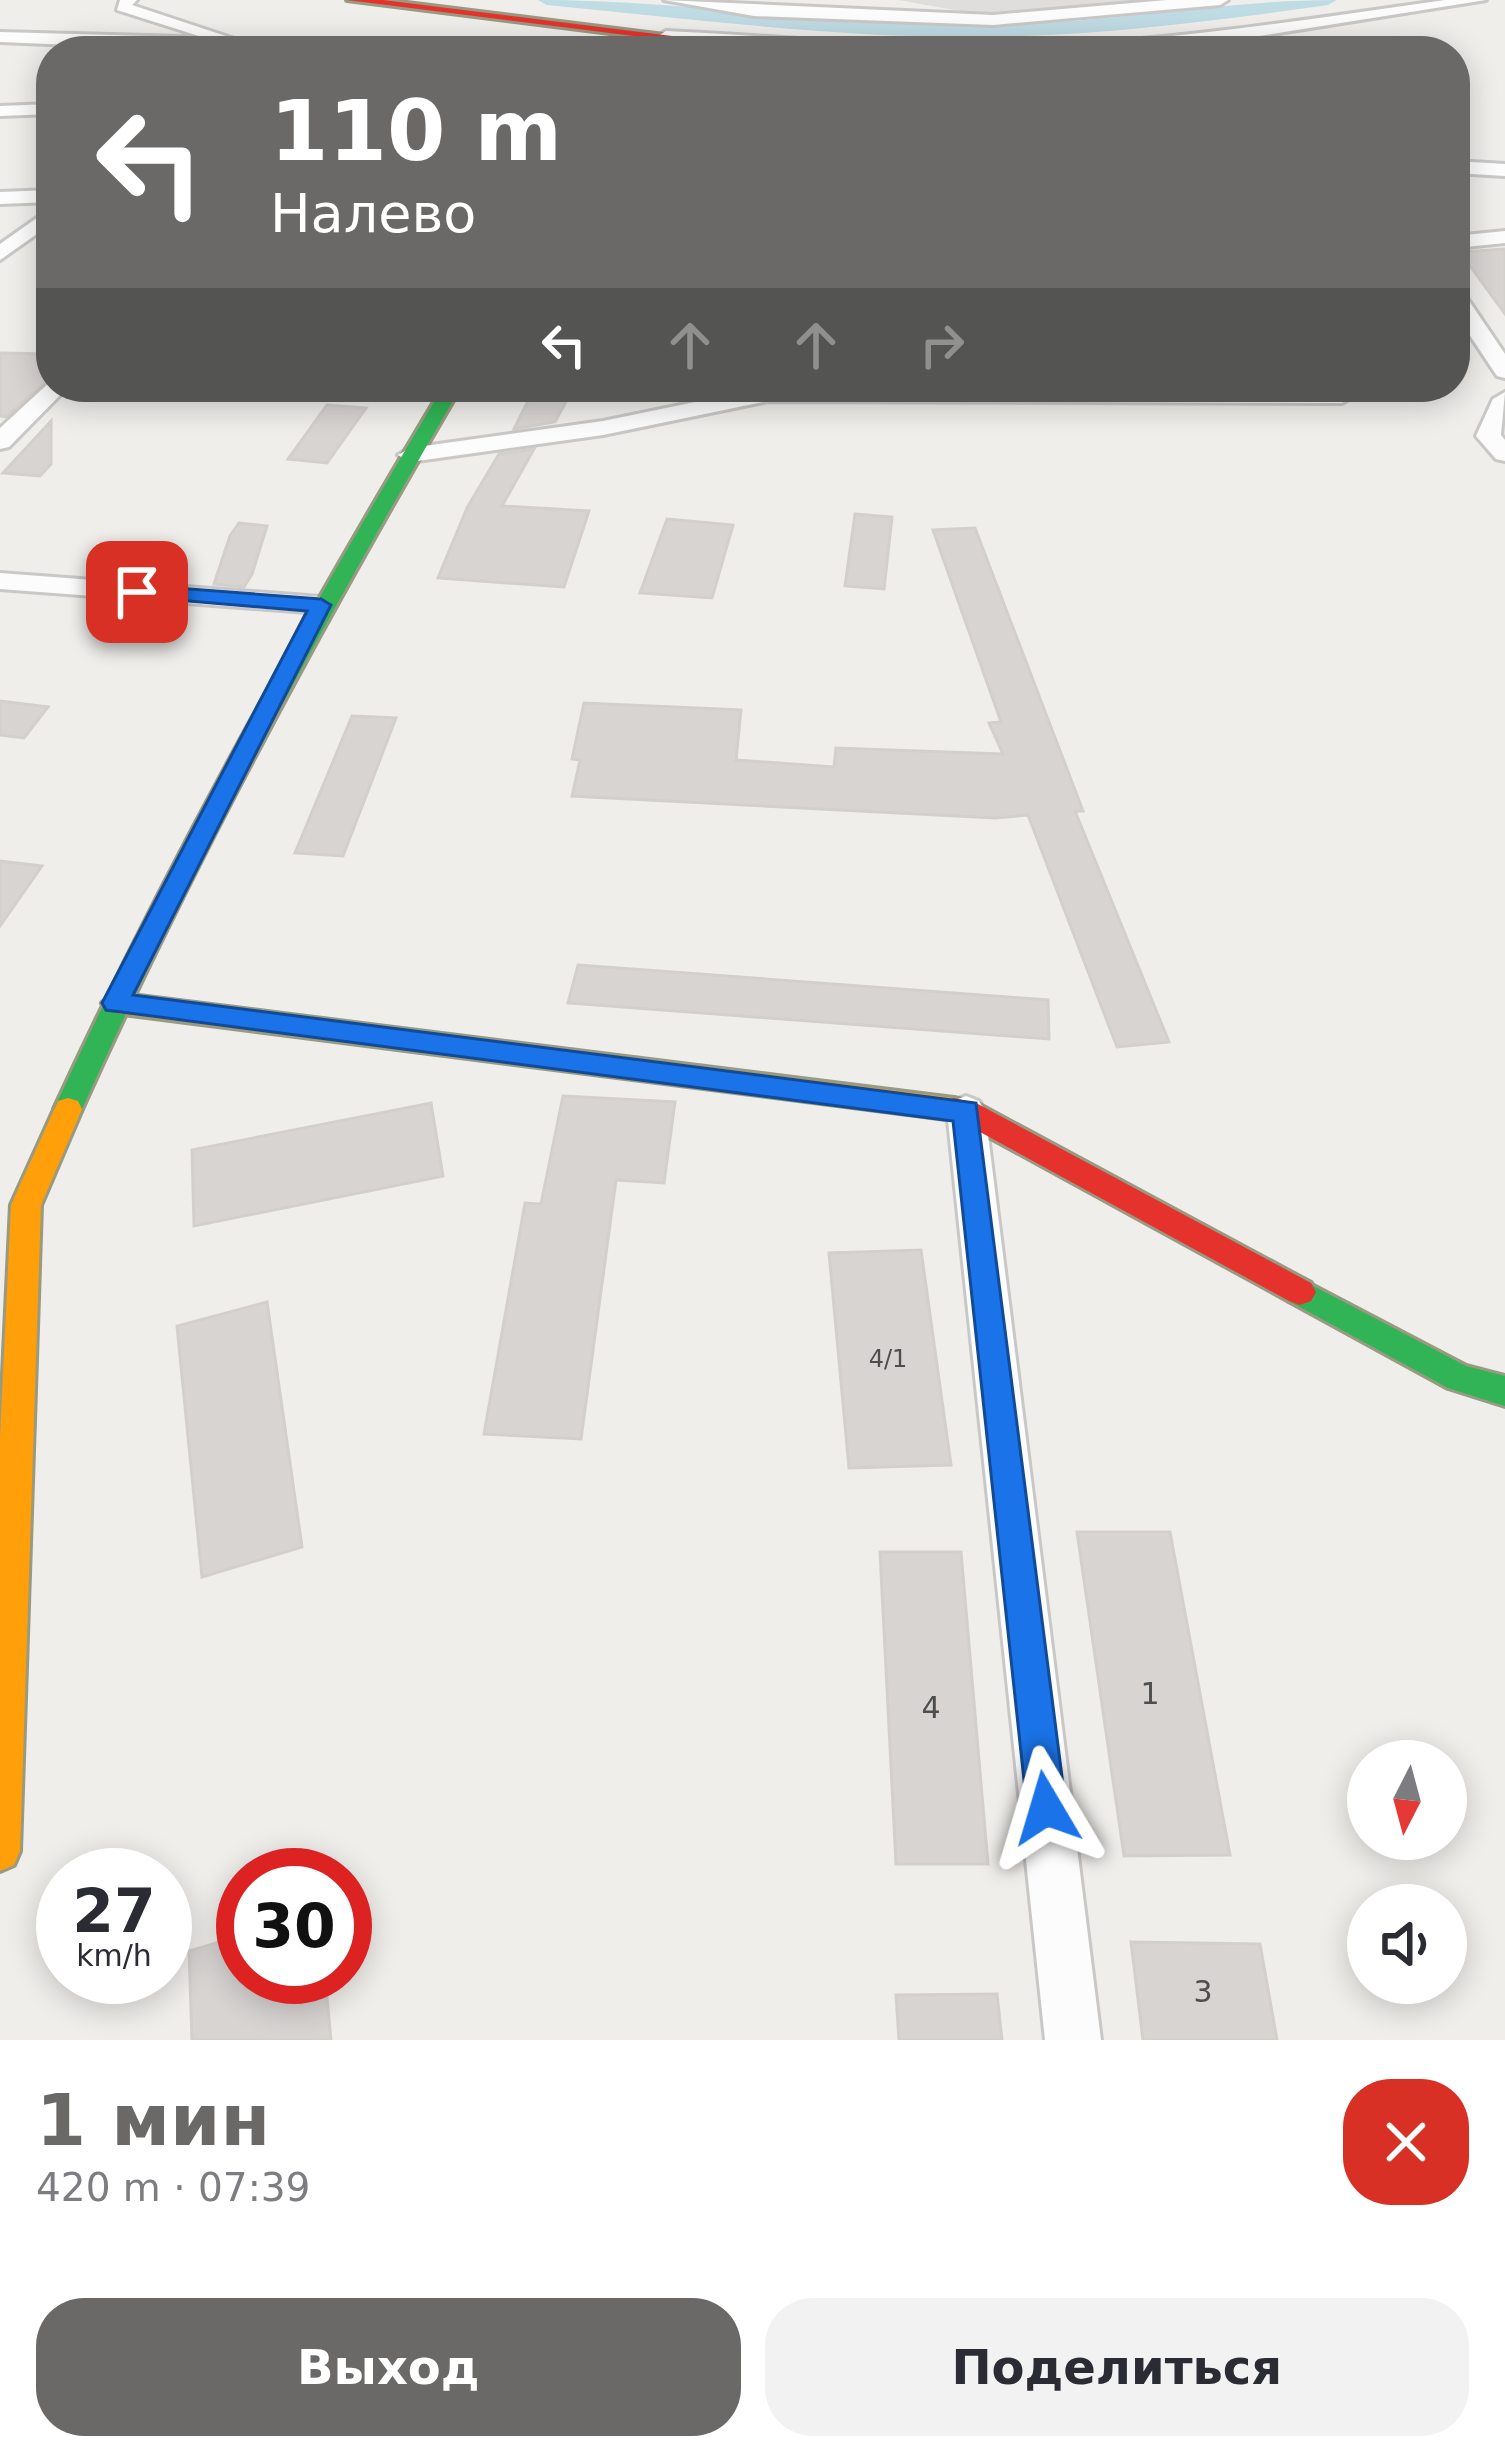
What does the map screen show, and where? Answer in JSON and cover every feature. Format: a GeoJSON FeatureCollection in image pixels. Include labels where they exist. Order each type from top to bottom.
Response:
{"type":"FeatureCollection","features":[{"type":"Feature","properties":{"kind":"main road"},"geometry":{"type":"LineString","coordinates":[[353,0],[632,36]]}},
{"type":"Feature","properties":{"kind":"main road"},"geometry":{"type":"LineString","coordinates":[[665,36],[682,2]]}},
{"type":"Feature","properties":{"kind":"main road"},"geometry":{"type":"LineString","coordinates":[[0,1852],[26,1205],[115,1003],[321,605],[443,402]]}},
{"type":"Feature","properties":{"kind":"main road"},"geometry":{"type":"LineString","coordinates":[[115,1003],[966,1111],[1459,1378],[1505,1390]]}},
{"type":"Feature","properties":{"kind":"street"},"geometry":{"type":"LineString","coordinates":[[129,0],[122,8],[214,36]]}},
{"type":"Feature","properties":{"kind":"street"},"geometry":{"type":"LineString","coordinates":[[682,2],[754,11],[993,20],[1220,0]]}},
{"type":"Feature","properties":{"kind":"street"},"geometry":{"type":"LineString","coordinates":[[1282,36],[1478,0]]}},
{"type":"Feature","properties":{"kind":"street"},"geometry":{"type":"LineString","coordinates":[[0,37],[36,38]]}},
{"type":"Feature","properties":{"kind":"street"},"geometry":{"type":"LineString","coordinates":[[0,111],[36,110]]}},
{"type":"Feature","properties":{"kind":"street"},"geometry":{"type":"LineString","coordinates":[[1470,152],[1505,153]]}},
{"type":"Feature","properties":{"kind":"street"},"geometry":{"type":"LineString","coordinates":[[1470,168],[1505,170]]}},
{"type":"Feature","properties":{"kind":"street"},"geometry":{"type":"LineString","coordinates":[[1470,173],[1505,196]]}},
{"type":"Feature","properties":{"kind":"street"},"geometry":{"type":"LineString","coordinates":[[0,197],[36,196]]}},
{"type":"Feature","properties":{"kind":"street"},"geometry":{"type":"LineString","coordinates":[[0,254],[36,226]]}},
{"type":"Feature","properties":{"kind":"street"},"geometry":{"type":"LineString","coordinates":[[1470,240],[1505,237]]}},
{"type":"Feature","properties":{"kind":"street"},"geometry":{"type":"LineString","coordinates":[[1470,319],[1505,371]]}},
{"type":"Feature","properties":{"kind":"street"},"geometry":{"type":"LineString","coordinates":[[1505,399],[1488,436],[1505,454]]}},
{"type":"Feature","properties":{"kind":"street"},"geometry":{"type":"LineString","coordinates":[[0,442],[41,402]]}},
{"type":"Feature","properties":{"kind":"street"},"geometry":{"type":"LineString","coordinates":[[410,455],[603,428],[730,402]]}},
{"type":"Feature","properties":{"kind":"street"},"geometry":{"type":"LineString","coordinates":[[0,581],[321,605]]}},
{"type":"Feature","properties":{"kind":"street"},"geometry":{"type":"LineString","coordinates":[[966,1111],[1073,2040]]}},
{"type":"Feature","properties":{"kind":"street"},"geometry":{"type":"LineString","coordinates":[[0,1250],[26,1205]]}},
{"type":"Feature","properties":{"kind":"shaded area"},"geometry":{"type":"Polygon","coordinates":[[[898,0],[1172,0],[988,16],[898,0]]]}},
{"type":"Feature","properties":{"kind":"building"},"geometry":{"type":"Polygon","coordinates":[[[1505,249],[1505,314],[1470,266],[1470,251],[1505,249]]]}},
{"type":"Feature","properties":{"kind":"building"},"geometry":{"type":"Polygon","coordinates":[[[0,353],[36,354],[36,390],[6,417],[0,416],[0,353]]]}},
{"type":"Feature","properties":{"kind":"building"},"geometry":{"type":"Polygon","coordinates":[[[528,402],[566,402],[555,422],[514,429],[528,402]]]}},
{"type":"Feature","properties":{"kind":"building"},"geometry":{"type":"Polygon","coordinates":[[[327,405],[366,408],[327,463],[288,459],[327,405]]]}},
{"type":"Feature","properties":{"kind":"building"},"geometry":{"type":"Polygon","coordinates":[[[51,421],[51,464],[40,476],[3,473],[51,421]]]}},
{"type":"Feature","properties":{"kind":"building"},"geometry":{"type":"Polygon","coordinates":[[[534,449],[502,506],[589,511],[564,587],[438,578],[467,508],[499,454],[534,449]]]}},
{"type":"Feature","properties":{"kind":"building"},"geometry":{"type":"Polygon","coordinates":[[[855,514],[892,517],[884,589],[845,586],[855,514]]]}},
{"type":"Feature","properties":{"kind":"building"},"geometry":{"type":"Polygon","coordinates":[[[667,519],[733,525],[712,598],[640,593],[667,519]]]}},
{"type":"Feature","properties":{"kind":"building"},"geometry":{"type":"Polygon","coordinates":[[[239,523],[267,526],[252,574],[244,587],[214,584],[230,536],[239,523]]]}},
{"type":"Feature","properties":{"kind":"building"},"geometry":{"type":"Polygon","coordinates":[[[975,528],[1083,811],[1075,811],[1169,1042],[1117,1047],[1028,815],[995,818],[572,796],[580,760],[572,759],[584,703],[741,710],[736,760],[834,767],[836,748],[1003,754],[989,723],[1001,722],[933,530],[975,528]]]}},
{"type":"Feature","properties":{"kind":"building"},"geometry":{"type":"Polygon","coordinates":[[[0,701],[48,707],[24,738],[0,735],[0,701]]]}},
{"type":"Feature","properties":{"kind":"building"},"geometry":{"type":"Polygon","coordinates":[[[352,716],[396,718],[343,856],[295,853],[352,716]]]}},
{"type":"Feature","properties":{"kind":"building"},"geometry":{"type":"Polygon","coordinates":[[[0,861],[42,866],[0,926],[0,861]]]}},
{"type":"Feature","properties":{"kind":"building"},"geometry":{"type":"Polygon","coordinates":[[[578,965],[1048,1000],[1049,1039],[568,1003],[578,965]]]}},
{"type":"Feature","properties":{"kind":"building"},"geometry":{"type":"Polygon","coordinates":[[[563,1096],[675,1102],[664,1183],[616,1180],[581,1439],[484,1434],[525,1203],[541,1204],[563,1096]]]}},
{"type":"Feature","properties":{"kind":"building"},"geometry":{"type":"Polygon","coordinates":[[[431,1103],[443,1176],[194,1226],[192,1150],[431,1103]]]}},
{"type":"Feature","properties":{"kind":"building"},"geometry":{"type":"Polygon","coordinates":[[[921,1250],[951,1465],[849,1468],[829,1253],[921,1250]]]}},
{"type":"Feature","properties":{"kind":"building"},"geometry":{"type":"Polygon","coordinates":[[[267,1302],[302,1547],[202,1577],[177,1326],[267,1302]]]}},
{"type":"Feature","properties":{"kind":"building"},"geometry":{"type":"Polygon","coordinates":[[[1077,1532],[1170,1532],[1230,1855],[1124,1856],[1077,1532]]]}},
{"type":"Feature","properties":{"kind":"building"},"geometry":{"type":"Polygon","coordinates":[[[880,1552],[961,1552],[988,1864],[896,1864],[880,1552]]]}},
{"type":"Feature","properties":{"kind":"building"},"geometry":{"type":"Polygon","coordinates":[[[1131,1942],[1260,1944],[1277,2040],[1143,2040],[1131,1942]]]}},
{"type":"Feature","properties":{"kind":"building"},"geometry":{"type":"Polygon","coordinates":[[[216,1943],[216,2004],[328,2004],[331,2040],[192,2040],[192,1950],[216,1943]]]}},
{"type":"Feature","properties":{"kind":"building"},"geometry":{"type":"Polygon","coordinates":[[[997,1994],[1002,2040],[899,2040],[896,1995],[997,1994]]]}},
{"type":"Feature","properties":{"kind":"waterway"},"geometry":{"type":"LineString","coordinates":[[547,0],[820,25],[983,31],[1156,21],[1328,0]]}},
{"type":"Feature","properties":{"kind":"traffic: fast"},"geometry":{"type":"LineString","coordinates":[[68,1109],[155,924],[249,742],[443,402]]}},
{"type":"Feature","properties":{"kind":"traffic: fast"},"geometry":{"type":"LineString","coordinates":[[1300,1292],[1459,1378],[1505,1391]]}},
{"type":"Feature","properties":{"kind":"traffic: slow"},"geometry":{"type":"LineString","coordinates":[[115,1003],[954,1109]]}},
{"type":"Feature","properties":{"kind":"traffic: slow"},"geometry":{"type":"LineString","coordinates":[[0,1851],[26,1205],[68,1109]]}},
{"type":"Feature","properties":{"kind":"traffic: jam"},"geometry":{"type":"LineString","coordinates":[[353,0],[666,36]]}},
{"type":"Feature","properties":{"kind":"traffic: jam"},"geometry":{"type":"LineString","coordinates":[[954,1109],[966,1111],[1300,1292]]}},
{"type":"Feature","properties":{"kind":"route"},"geometry":{"type":"LineString","coordinates":[[137,592],[321,605],[115,1003],[966,1111],[1046,1808]]}}]}
